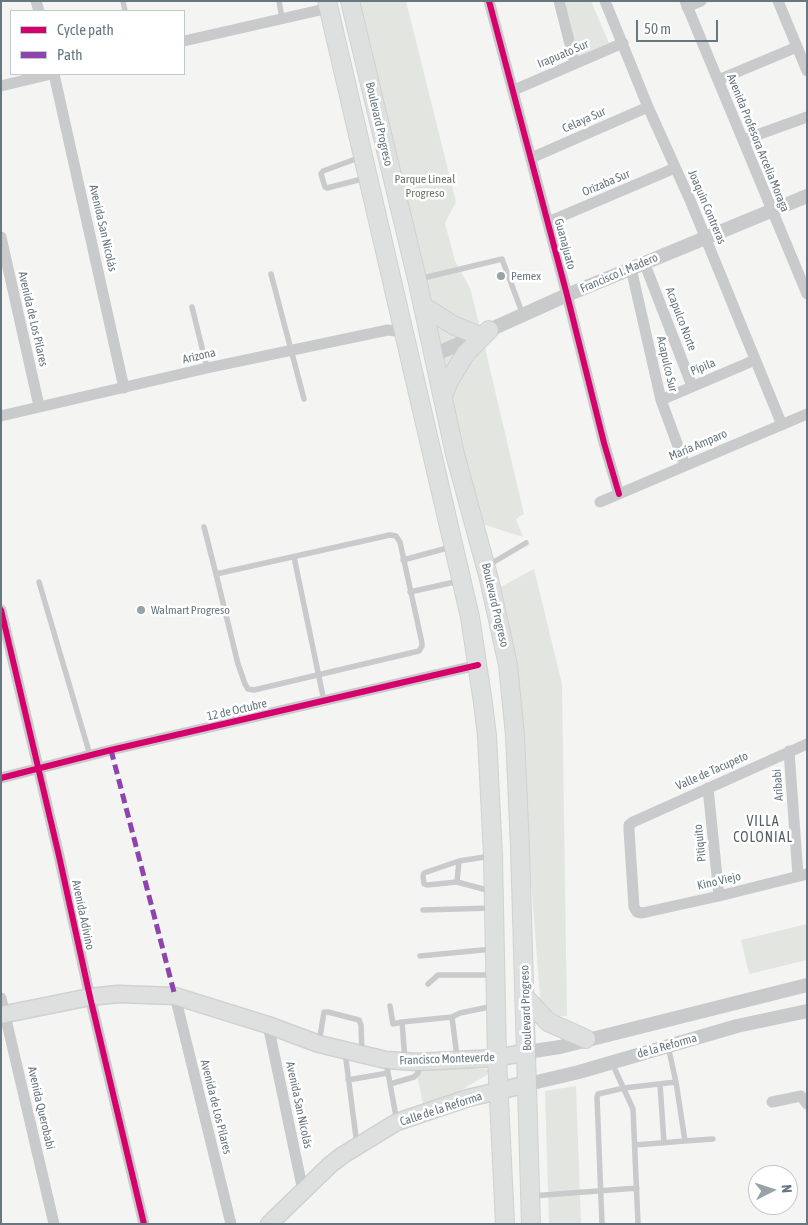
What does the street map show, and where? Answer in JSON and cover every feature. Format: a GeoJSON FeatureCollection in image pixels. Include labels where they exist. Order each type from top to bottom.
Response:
{"type":"FeatureCollection","features":[{"type":"Feature","properties":{"kind":"main road","name":"Boulevard Progreso"},"geometry":{"type":"LineString","coordinates":[[350,1],[417,279],[462,479],[486,566],[502,635],[512,698],[516,735],[526,998],[531,1224]]}},
{"type":"Feature","properties":{"kind":"main road","name":"Boulevard Progreso"},"geometry":{"type":"LineString","coordinates":[[328,4],[470,617],[478,665],[487,736],[493,856],[499,1091],[506,1224]]}},
{"type":"Feature","properties":{"kind":"main road"},"geometry":{"type":"LineString","coordinates":[[423,306],[452,325],[483,333],[462,360],[449,381],[443,396]]}},
{"type":"Feature","properties":{"kind":"main road"},"geometry":{"type":"LineString","coordinates":[[404,332],[434,355],[417,385]]}},
{"type":"Feature","properties":{"kind":"main road","name":"Francisco Monteverde"},"geometry":{"type":"LineString","coordinates":[[2,1009],[118,994],[175,996],[268,1025],[319,1044],[362,1055],[387,1066],[412,1061],[498,1058],[527,1052]]}},
{"type":"Feature","properties":{"kind":"main road"},"geometry":{"type":"LineString","coordinates":[[526,998],[548,1022],[586,1039]]}},
{"type":"Feature","properties":{"kind":"main road","name":"Calle de la Reforma"},"geometry":{"type":"LineString","coordinates":[[269,1224],[330,1165],[397,1122],[452,1103],[528,1084]]}},
{"type":"Feature","properties":{"kind":"street","name":"Guanajuato"},"geometry":{"type":"LineString","coordinates":[[489,1],[514,90],[618,494]]}},
{"type":"Feature","properties":{"kind":"street"},"geometry":{"type":"LineString","coordinates":[[559,1],[575,64]]}},
{"type":"Feature","properties":{"kind":"street","name":"Joaquín Contreras"},"geometry":{"type":"LineString","coordinates":[[605,1],[782,425]]}},
{"type":"Feature","properties":{"kind":"street"},"geometry":{"type":"LineString","coordinates":[[686,4],[701,1]]}},
{"type":"Feature","properties":{"kind":"street"},"geometry":{"type":"LineString","coordinates":[[778,1],[807,72]]}},
{"type":"Feature","properties":{"kind":"street"},"geometry":{"type":"LineString","coordinates":[[185,41],[282,18],[328,4]]}},
{"type":"Feature","properties":{"kind":"street","name":"Avenida Profesora Arcelia Moraga"},"geometry":{"type":"LineString","coordinates":[[686,4],[771,211],[804,280],[807,294]]}},
{"type":"Feature","properties":{"kind":"street","name":"Irapuato Sur"},"geometry":{"type":"LineString","coordinates":[[514,90],[622,43]]}},
{"type":"Feature","properties":{"kind":"street"},"geometry":{"type":"LineString","coordinates":[[718,80],[797,47]]}},
{"type":"Feature","properties":{"kind":"street"},"geometry":{"type":"LineString","coordinates":[[1,86],[48,75]]}},
{"type":"Feature","properties":{"kind":"street","name":"Avenida San Nicolás"},"geometry":{"type":"LineString","coordinates":[[52,75],[124,388]]}},
{"type":"Feature","properties":{"kind":"street","name":"Celaya Sur"},"geometry":{"type":"LineString","coordinates":[[531,158],[648,107]]}},
{"type":"Feature","properties":{"kind":"street"},"geometry":{"type":"LineString","coordinates":[[743,140],[807,117]]}},
{"type":"Feature","properties":{"kind":"street","name":"Orizaba Sur"},"geometry":{"type":"LineString","coordinates":[[548,222],[676,168]]}},
{"type":"Feature","properties":{"kind":"street","name":"Francisco I. Madero"},"geometry":{"type":"LineString","coordinates":[[434,355],[567,294],[807,196]]}},
{"type":"Feature","properties":{"kind":"street","name":"Avenida de Los Pilares"},"geometry":{"type":"LineString","coordinates":[[1,237],[39,406]]}},
{"type":"Feature","properties":{"kind":"street","name":"Acapulco Norte"},"geometry":{"type":"LineString","coordinates":[[644,262],[692,386]]}},
{"type":"Feature","properties":{"kind":"street","name":"Acapulco Sur"},"geometry":{"type":"LineString","coordinates":[[631,268],[661,400],[685,465]]}},
{"type":"Feature","properties":{"kind":"street","name":"Arizona"},"geometry":{"type":"LineString","coordinates":[[1,416],[292,350],[388,330],[404,332]]}},
{"type":"Feature","properties":{"kind":"street","name":"Pípila"},"geometry":{"type":"LineString","coordinates":[[661,400],[755,360]]}},
{"type":"Feature","properties":{"kind":"street","name":"María Amparo"},"geometry":{"type":"LineString","coordinates":[[600,502],[807,414]]}},
{"type":"Feature","properties":{"kind":"street","name":"Avenida Adivino"},"geometry":{"type":"LineString","coordinates":[[1,610],[4,636],[39,770],[144,1224]]}},
{"type":"Feature","properties":{"kind":"street","name":"12 de Octubre"},"geometry":{"type":"LineString","coordinates":[[1,778],[478,665]]}},
{"type":"Feature","properties":{"kind":"street","name":"Valle de Tacupeto"},"geometry":{"type":"LineString","coordinates":[[637,912],[634,907],[630,826],[633,822],[807,744]]}},
{"type":"Feature","properties":{"kind":"street","name":"Aribabi"},"geometry":{"type":"LineString","coordinates":[[789,751],[802,875]]}},
{"type":"Feature","properties":{"kind":"street","name":"Pitiquito"},"geometry":{"type":"LineString","coordinates":[[708,788],[719,896]]}},
{"type":"Feature","properties":{"kind":"street","name":"Kino Viejo"},"geometry":{"type":"LineString","coordinates":[[637,912],[642,913],[719,896],[802,875]]}},
{"type":"Feature","properties":{"kind":"street","name":"Francisco Monteverde"},"geometry":{"type":"LineString","coordinates":[[527,1052],[560,1047],[807,985]]}},
{"type":"Feature","properties":{"kind":"street","name":"Avenida de Los Pilares"},"geometry":{"type":"LineString","coordinates":[[175,996],[231,1224]]}},
{"type":"Feature","properties":{"kind":"street","name":"Avenida Querobabi"},"geometry":{"type":"LineString","coordinates":[[2,1009],[54,1224]]}},
{"type":"Feature","properties":{"kind":"street","name":"de la Reforma"},"geometry":{"type":"LineString","coordinates":[[528,1084],[612,1063],[737,1026],[807,1011]]}},
{"type":"Feature","properties":{"kind":"street","name":"Avenida San Nicolás"},"geometry":{"type":"LineString","coordinates":[[268,1025],[303,1191]]}},
{"type":"Feature","properties":{"kind":"street"},"geometry":{"type":"LineString","coordinates":[[772,1102],[804,1100]]}},
{"type":"Feature","properties":{"kind":"lane"},"geometry":{"type":"LineString","coordinates":[[279,1],[282,18]]}},
{"type":"Feature","properties":{"kind":"lane"},"geometry":{"type":"LineString","coordinates":[[363,157],[323,171],[321,174],[324,187],[327,188],[368,178]]}},
{"type":"Feature","properties":{"kind":"lane"},"geometry":{"type":"LineString","coordinates":[[417,279],[502,259],[523,315]]}},
{"type":"Feature","properties":{"kind":"lane"},"geometry":{"type":"LineString","coordinates":[[271,274],[304,399]]}},
{"type":"Feature","properties":{"kind":"lane"},"geometry":{"type":"LineString","coordinates":[[192,308],[207,368]]}},
{"type":"Feature","properties":{"kind":"lane"},"geometry":{"type":"LineString","coordinates":[[204,527],[238,664],[248,689],[254,690],[419,651],[422,646],[400,542],[396,536],[393,535],[216,574]]}},
{"type":"Feature","properties":{"kind":"lane"},"geometry":{"type":"LineString","coordinates":[[486,566],[526,543]]}},
{"type":"Feature","properties":{"kind":"lane"},"geometry":{"type":"LineString","coordinates":[[403,560],[453,547]]}},
{"type":"Feature","properties":{"kind":"lane"},"geometry":{"type":"LineString","coordinates":[[294,557],[324,701]]}},
{"type":"Feature","properties":{"kind":"lane"},"geometry":{"type":"LineString","coordinates":[[410,592],[461,581]]}},
{"type":"Feature","properties":{"kind":"lane"},"geometry":{"type":"LineString","coordinates":[[39,582],[90,756]]}},
{"type":"Feature","properties":{"kind":"lane"},"geometry":{"type":"LineString","coordinates":[[493,856],[459,861],[423,876],[424,884],[457,882],[494,900]]}},
{"type":"Feature","properties":{"kind":"lane"},"geometry":{"type":"LineString","coordinates":[[457,882],[459,861]]}},
{"type":"Feature","properties":{"kind":"lane"},"geometry":{"type":"LineString","coordinates":[[423,910],[494,900]]}},
{"type":"Feature","properties":{"kind":"lane"},"geometry":{"type":"LineString","coordinates":[[420,956],[495,949]]}},
{"type":"Feature","properties":{"kind":"lane"},"geometry":{"type":"LineString","coordinates":[[428,984],[438,975],[496,975]]}},
{"type":"Feature","properties":{"kind":"lane"},"geometry":{"type":"LineString","coordinates":[[390,1006],[393,1024],[452,1018],[460,1013],[496,1005]]}},
{"type":"Feature","properties":{"kind":"lane"},"geometry":{"type":"LineString","coordinates":[[319,1044],[324,1012],[328,1012],[359,1020],[361,1025],[362,1055]]}},
{"type":"Feature","properties":{"kind":"lane"},"geometry":{"type":"LineString","coordinates":[[452,1018],[457,1060]]}},
{"type":"Feature","properties":{"kind":"lane"},"geometry":{"type":"LineString","coordinates":[[390,1084],[418,1074],[412,1061],[402,1022]]}},
{"type":"Feature","properties":{"kind":"lane"},"geometry":{"type":"LineString","coordinates":[[668,1046],[676,1082],[685,1141]]}},
{"type":"Feature","properties":{"kind":"lane"},"geometry":{"type":"LineString","coordinates":[[344,1050],[357,1147]]}},
{"type":"Feature","properties":{"kind":"lane"},"geometry":{"type":"LineString","coordinates":[[612,1063],[633,1107],[638,1224]]}},
{"type":"Feature","properties":{"kind":"lane"},"geometry":{"type":"LineString","coordinates":[[348,1080],[387,1066],[397,1122]]}},
{"type":"Feature","properties":{"kind":"lane"},"geometry":{"type":"LineString","coordinates":[[602,1224],[597,1097],[601,1092],[676,1082]]}},
{"type":"Feature","properties":{"kind":"lane"},"geometry":{"type":"LineString","coordinates":[[660,1084],[664,1143]]}},
{"type":"Feature","properties":{"kind":"lane"},"geometry":{"type":"LineString","coordinates":[[635,1146],[714,1139]]}},
{"type":"Feature","properties":{"kind":"lane"},"geometry":{"type":"LineString","coordinates":[[530,1196],[637,1188]]}},
{"type":"Feature","properties":{"kind":"green space","name":"Parque Lineal Progreso"},"geometry":{"type":"Polygon","coordinates":[[[355,1],[406,1],[456,202],[445,223],[455,261],[470,288],[482,335],[524,514],[516,519],[523,537],[476,522],[355,1]]]}},
{"type":"Feature","properties":{"kind":"green space"},"geometry":{"type":"Polygon","coordinates":[[[563,1],[591,1],[609,43],[579,56],[563,1]]]}},
{"type":"Feature","properties":{"kind":"green space"},"geometry":{"type":"Polygon","coordinates":[[[534,569],[562,684],[567,1016],[554,1016],[541,1009],[519,730],[497,589],[534,569]]]}},
{"type":"Feature","properties":{"kind":"green space"},"geometry":{"type":"Polygon","coordinates":[[[807,924],[807,960],[749,974],[741,940],[807,924]]]}},
{"type":"Feature","properties":{"kind":"green space"},"geometry":{"type":"Polygon","coordinates":[[[414,1063],[495,1070],[425,1112],[414,1063]]]}},
{"type":"Feature","properties":{"kind":"green space"},"geometry":{"type":"Polygon","coordinates":[[[576,1086],[581,1224],[549,1224],[545,1091],[576,1086]]]}},
{"type":"Feature","properties":{"kind":"marked path"},"geometry":{"type":"LineString","coordinates":[[111,750],[175,996]]}},
{"type":"Feature","properties":{"kind":"cycle path"},"geometry":{"type":"LineString","coordinates":[[489,1],[604,443],[619,494]]}},
{"type":"Feature","properties":{"kind":"cycle path"},"geometry":{"type":"LineString","coordinates":[[1,610],[144,1224]]}},
{"type":"Feature","properties":{"kind":"cycle path"},"geometry":{"type":"LineString","coordinates":[[1,778],[111,750],[478,665]]}},
{"type":"Feature","properties":{"kind":"place","name":"Pemex"},"geometry":{"type":"Point","coordinates":[501,276]}},
{"type":"Feature","properties":{"kind":"place","name":"Walmart Progreso"},"geometry":{"type":"Point","coordinates":[141,610]}},
{"type":"Feature","properties":{"kind":"district","name":"VILLA COLONIAL"},"geometry":{"type":"Point","coordinates":[763,830]}}]}
